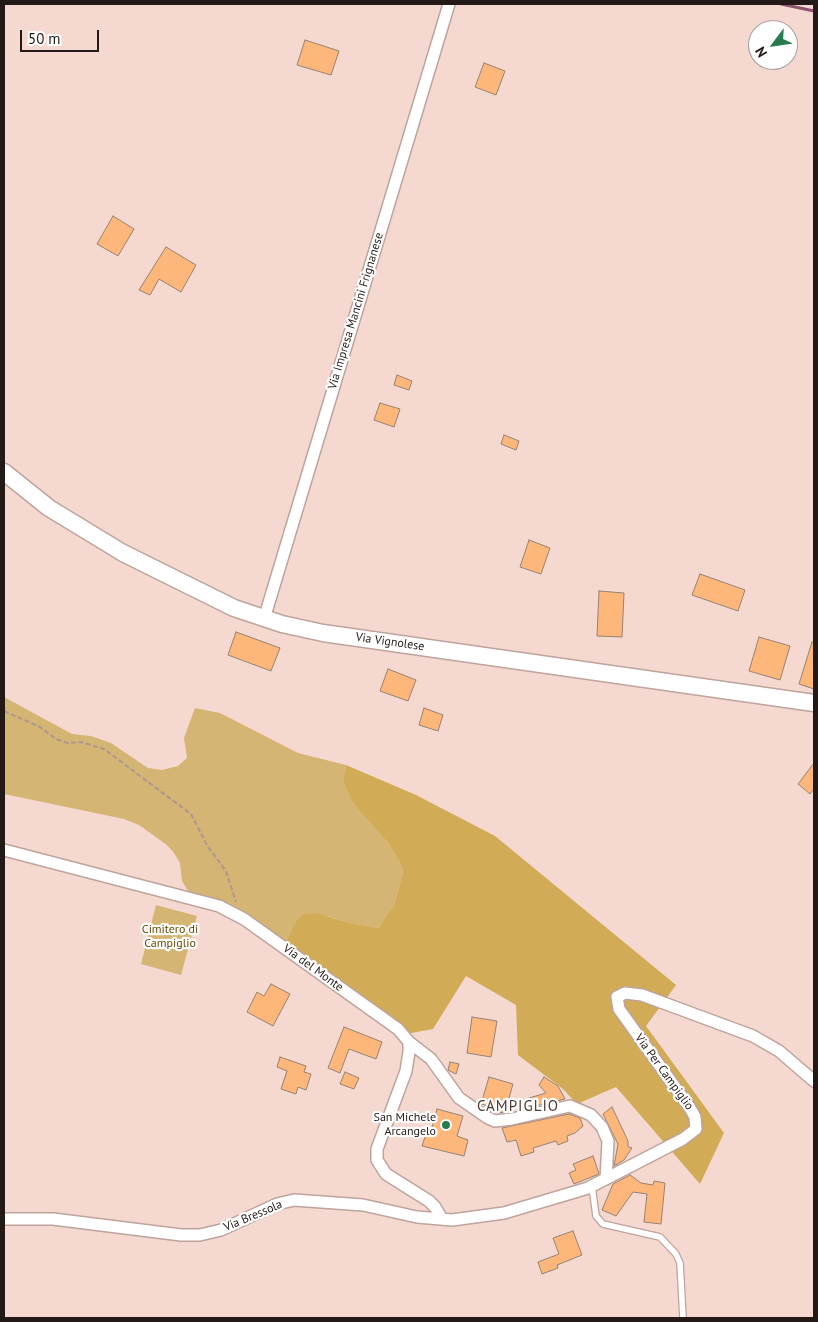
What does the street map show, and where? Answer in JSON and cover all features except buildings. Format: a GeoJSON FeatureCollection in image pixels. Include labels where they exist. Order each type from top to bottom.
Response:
{"type":"FeatureCollection","features":[{"type":"Feature","properties":{"kind":"main road","name":"Via Vignolese"},"geometry":{"type":"LineString","coordinates":[[4,472],[49,508],[101,541],[234,608],[264,619],[323,633],[814,703]]}},
{"type":"Feature","properties":{"kind":"street","name":"Via Impresa Mancini Frignanese"},"geometry":{"type":"LineString","coordinates":[[264,619],[449,4]]}},
{"type":"Feature","properties":{"kind":"street","name":"Via del Monte"},"geometry":{"type":"LineString","coordinates":[[4,850],[180,894],[219,906],[235,914],[392,1024],[409,1042],[423,1051],[436,1065],[459,1098],[488,1118],[495,1121],[512,1119],[570,1106],[591,1115],[602,1127],[608,1142],[606,1179]]}},
{"type":"Feature","properties":{"kind":"street","name":"Via Per Campiglio"},"geometry":{"type":"LineString","coordinates":[[442,1219],[490,1216],[592,1186],[693,1133],[697,1123],[690,1108],[619,1009],[617,998],[620,994],[633,993],[753,1036],[779,1051],[814,1081]]}},
{"type":"Feature","properties":{"kind":"street"},"geometry":{"type":"LineString","coordinates":[[409,1042],[406,1071],[384,1126],[377,1149],[377,1160],[386,1174],[429,1201],[442,1219]]}},
{"type":"Feature","properties":{"kind":"street","name":"Via Bressola"},"geometry":{"type":"LineString","coordinates":[[4,1219],[53,1219],[181,1235],[200,1235],[221,1230],[277,1204],[294,1200],[363,1205],[417,1217],[442,1219]]}},
{"type":"Feature","properties":{"kind":"lane"},"geometry":{"type":"LineString","coordinates":[[592,1186],[596,1216],[603,1224],[660,1237],[676,1254],[680,1263],[683,1318]]}},
{"type":"Feature","properties":{"kind":"path"},"geometry":{"type":"LineString","coordinates":[[4,711],[40,727],[56,739],[68,743],[81,742],[104,749],[191,814],[208,847],[226,871],[236,901],[235,914]]}},
{"type":"Feature","properties":{"kind":"green space"},"geometry":{"type":"Polygon","coordinates":[[[4,697],[72,734],[91,736],[111,743],[148,768],[162,770],[178,766],[187,758],[184,738],[195,708],[220,713],[298,753],[346,765],[343,779],[360,812],[389,844],[403,872],[394,905],[387,918],[379,928],[350,923],[327,916],[296,921],[285,943],[236,908],[208,896],[195,895],[188,891],[182,881],[180,863],[174,853],[167,845],[139,825],[124,819],[4,794],[4,697]]]}},
{"type":"Feature","properties":{"kind":"green space","name":"Cimitero di Campiglio"},"geometry":{"type":"Polygon","coordinates":[[[156,905],[197,916],[181,975],[141,964],[156,905]]]}},
{"type":"Feature","properties":{"kind":"shaded area"},"geometry":{"type":"Polygon","coordinates":[[[346,765],[416,795],[495,836],[676,985],[646,1026],[724,1133],[700,1184],[616,1087],[577,1104],[563,1089],[518,1055],[516,1005],[466,976],[433,1029],[411,1033],[285,943],[296,921],[304,914],[316,913],[350,923],[379,928],[394,905],[403,872],[401,865],[389,844],[360,812],[350,796],[343,779],[346,765]]]}},
{"type":"Feature","properties":{"kind":"waterway"},"geometry":{"type":"LineString","coordinates":[[781,4],[814,11]]}},
{"type":"Feature","properties":{"kind":"place","name":"San Michele Arcangelo"},"geometry":{"type":"Point","coordinates":[446,1125]}},
{"type":"Feature","properties":{"kind":"district","name":"CAMPIGLIO"},"geometry":{"type":"Point","coordinates":[518,1107]}}]}
